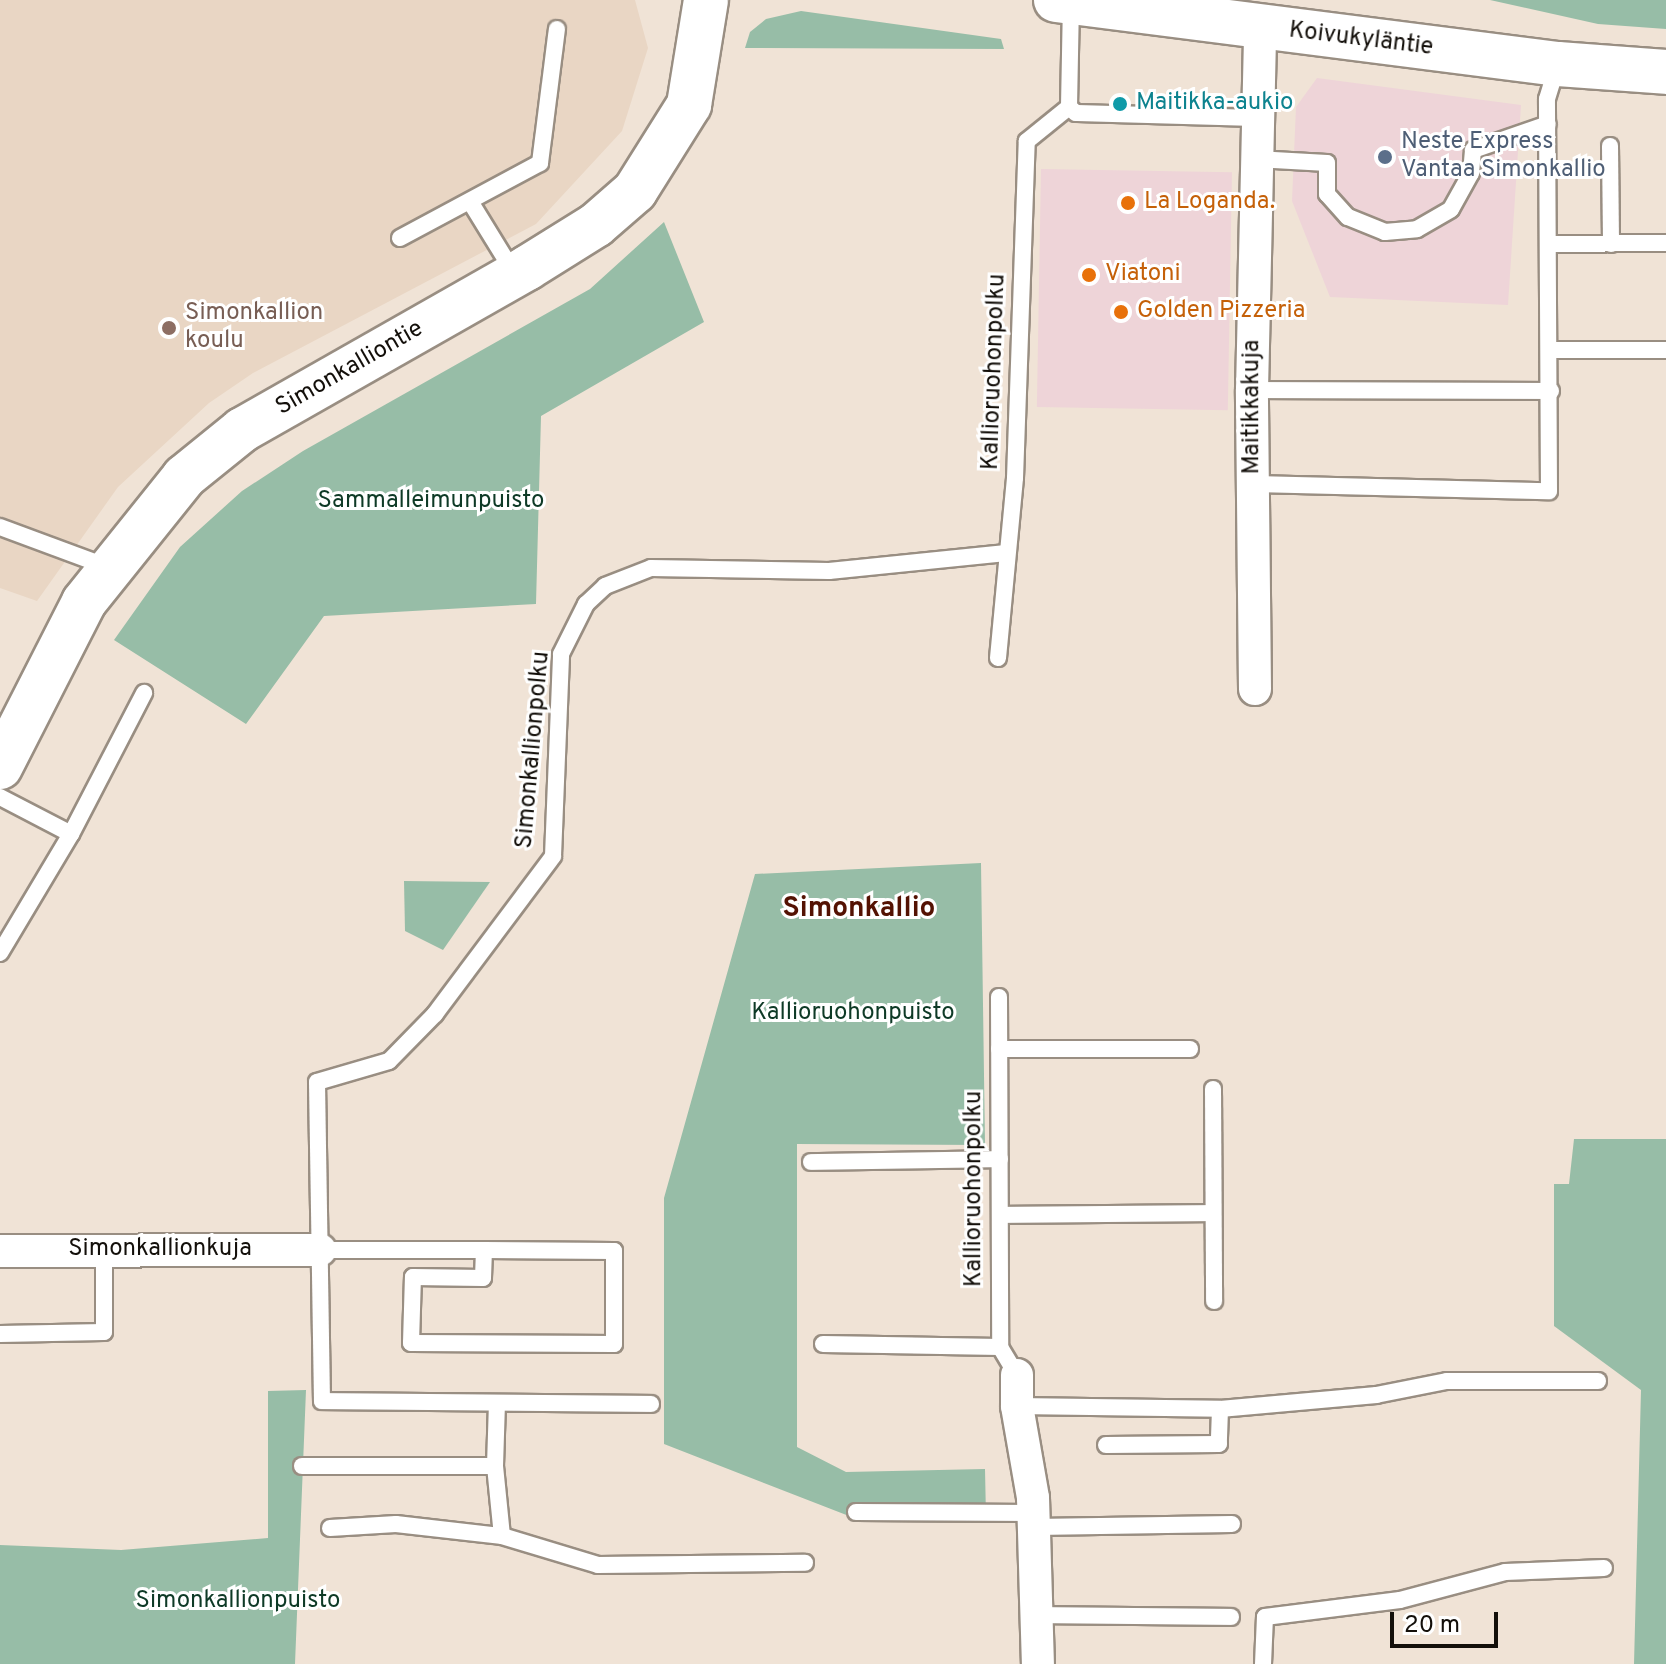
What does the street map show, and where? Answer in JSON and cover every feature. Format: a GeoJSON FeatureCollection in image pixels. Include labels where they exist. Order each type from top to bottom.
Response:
{"type":"FeatureCollection","features":[{"type":"Feature","properties":{"kind":"main road","name":"Simonkalliontie"},"geometry":{"type":"LineString","coordinates":[[0,767],[84,602],[108,567],[184,477],[242,430],[515,275],[596,225],[635,191],[668,146],[689,105],[706,0]]}},
{"type":"Feature","properties":{"kind":"main road","name":"Koivukyläntie"},"geometry":{"type":"LineString","coordinates":[[1064,1],[1260,29],[1558,64],[1666,72]]}},
{"type":"Feature","properties":{"kind":"street","name":"Maitikkakuja"},"geometry":{"type":"LineString","coordinates":[[1255,689],[1252,390],[1260,29]]}},
{"type":"Feature","properties":{"kind":"street","name":"Simonkallionkuja"},"geometry":{"type":"LineString","coordinates":[[0,1251],[320,1250]]}},
{"type":"Feature","properties":{"kind":"street"},"geometry":{"type":"LineString","coordinates":[[1017,1390],[1035,1520],[1038,1664]]}},
{"type":"Feature","properties":{"kind":"lane"},"geometry":{"type":"LineString","coordinates":[[1064,1],[1069,107],[1090,115],[1256,118]]}},
{"type":"Feature","properties":{"kind":"lane"},"geometry":{"type":"LineString","coordinates":[[400,238],[471,203],[540,163],[557,29]]}},
{"type":"Feature","properties":{"kind":"lane"},"geometry":{"type":"LineString","coordinates":[[1253,484],[1549,491],[1552,350],[1547,99],[1558,64]]}},
{"type":"Feature","properties":{"kind":"lane","name":"Kallioruohonpolku"},"geometry":{"type":"LineString","coordinates":[[998,658],[1015,478],[1027,141],[1069,107]]}},
{"type":"Feature","properties":{"kind":"lane"},"geometry":{"type":"LineString","coordinates":[[1256,159],[1327,163],[1327,194],[1348,217],[1385,232],[1417,229],[1451,209],[1471,173],[1473,150],[1548,124]]}},
{"type":"Feature","properties":{"kind":"lane"},"geometry":{"type":"LineString","coordinates":[[1610,146],[1611,244]]}},
{"type":"Feature","properties":{"kind":"lane"},"geometry":{"type":"LineString","coordinates":[[471,203],[515,275]]}},
{"type":"Feature","properties":{"kind":"lane"},"geometry":{"type":"LineString","coordinates":[[1549,244],[1666,243]]}},
{"type":"Feature","properties":{"kind":"lane"},"geometry":{"type":"LineString","coordinates":[[1552,350],[1666,350]]}},
{"type":"Feature","properties":{"kind":"lane"},"geometry":{"type":"LineString","coordinates":[[1252,390],[1551,391]]}},
{"type":"Feature","properties":{"kind":"lane"},"geometry":{"type":"LineString","coordinates":[[0,527],[108,567]]}},
{"type":"Feature","properties":{"kind":"lane","name":"Simonkallionpolku"},"geometry":{"type":"LineString","coordinates":[[320,1250],[317,1082],[389,1061],[435,1014],[553,856],[561,654],[586,604],[605,586],[651,568],[829,571],[1006,553]]}},
{"type":"Feature","properties":{"kind":"lane"},"geometry":{"type":"LineString","coordinates":[[0,953],[71,834],[144,693]]}},
{"type":"Feature","properties":{"kind":"lane"},"geometry":{"type":"LineString","coordinates":[[0,797],[71,834]]}},
{"type":"Feature","properties":{"kind":"lane","name":"Kallioruohonpolku"},"geometry":{"type":"LineString","coordinates":[[999,997],[1000,1347]]}},
{"type":"Feature","properties":{"kind":"lane"},"geometry":{"type":"LineString","coordinates":[[999,1049],[1190,1049]]}},
{"type":"Feature","properties":{"kind":"lane"},"geometry":{"type":"LineString","coordinates":[[1213,1089],[1214,1301]]}},
{"type":"Feature","properties":{"kind":"lane"},"geometry":{"type":"LineString","coordinates":[[811,1162],[1000,1159]]}},
{"type":"Feature","properties":{"kind":"lane"},"geometry":{"type":"LineString","coordinates":[[1000,1215],[1213,1213]]}},
{"type":"Feature","properties":{"kind":"lane"},"geometry":{"type":"LineString","coordinates":[[0,1334],[104,1332],[104,1249]]}},
{"type":"Feature","properties":{"kind":"lane"},"geometry":{"type":"LineString","coordinates":[[484,1250],[483,1278],[413,1277],[411,1343],[614,1344],[614,1251],[484,1250],[320,1250],[322,1401],[651,1404]]}},
{"type":"Feature","properties":{"kind":"lane"},"geometry":{"type":"LineString","coordinates":[[823,1344],[1000,1347],[1017,1390],[1220,1409],[1376,1395],[1447,1381],[1598,1381]]}},
{"type":"Feature","properties":{"kind":"lane"},"geometry":{"type":"LineString","coordinates":[[497,1403],[495,1466],[502,1536]]}},
{"type":"Feature","properties":{"kind":"lane"},"geometry":{"type":"LineString","coordinates":[[1106,1445],[1219,1444],[1220,1409]]}},
{"type":"Feature","properties":{"kind":"lane"},"geometry":{"type":"LineString","coordinates":[[302,1466],[495,1466]]}},
{"type":"Feature","properties":{"kind":"lane"},"geometry":{"type":"LineString","coordinates":[[856,1512],[1232,1524]]}},
{"type":"Feature","properties":{"kind":"lane"},"geometry":{"type":"LineString","coordinates":[[330,1528],[396,1524],[502,1536],[598,1565],[805,1563]]}},
{"type":"Feature","properties":{"kind":"lane"},"geometry":{"type":"LineString","coordinates":[[1263,1664],[1265,1617],[1400,1600],[1505,1572],[1604,1568]]}},
{"type":"Feature","properties":{"kind":"lane"},"geometry":{"type":"LineString","coordinates":[[1038,1615],[1231,1617]]}},
{"type":"Feature","properties":{"kind":"shaded area","name":"Simonkallion koulu"},"geometry":{"type":"Polygon","coordinates":[[[0,0],[635,0],[648,48],[622,131],[536,224],[253,373],[209,403],[118,487],[37,601],[0,588],[0,0]]]}},
{"type":"Feature","properties":{"kind":"shaded area"},"geometry":{"type":"Polygon","coordinates":[[[1317,78],[1521,105],[1508,305],[1330,297],[1292,201],[1296,107],[1317,78]]]}},
{"type":"Feature","properties":{"kind":"shaded area"},"geometry":{"type":"Polygon","coordinates":[[[1041,169],[1232,172],[1228,410],[1037,407],[1041,169]]]}},
{"type":"Feature","properties":{"kind":"green space"},"geometry":{"type":"Polygon","coordinates":[[[1490,0],[1666,0],[1666,29],[1598,24],[1490,0]]]}},
{"type":"Feature","properties":{"kind":"green space"},"geometry":{"type":"Polygon","coordinates":[[[801,11],[1001,39],[1004,49],[745,48],[750,32],[766,19],[801,11]]]}},
{"type":"Feature","properties":{"kind":"green space","name":"Sammalleimunpuisto"},"geometry":{"type":"Polygon","coordinates":[[[664,222],[704,322],[541,416],[536,604],[324,616],[246,724],[114,640],[180,547],[242,491],[303,451],[590,289],[664,222]]]}},
{"type":"Feature","properties":{"kind":"green space","name":"Kallioruohonpuisto"},"geometry":{"type":"Polygon","coordinates":[[[981,863],[985,1145],[797,1144],[797,1447],[846,1472],[985,1469],[986,1517],[849,1516],[664,1444],[664,1198],[755,874],[981,863]]]}},
{"type":"Feature","properties":{"kind":"green space"},"geometry":{"type":"Polygon","coordinates":[[[404,881],[490,882],[443,950],[405,931],[404,881]]]}},
{"type":"Feature","properties":{"kind":"green space"},"geometry":{"type":"Polygon","coordinates":[[[1574,1139],[1666,1139],[1666,1664],[1634,1664],[1641,1390],[1554,1326],[1554,1184],[1569,1184],[1574,1139]]]}},
{"type":"Feature","properties":{"kind":"green space","name":"Simonkallionpuisto"},"geometry":{"type":"Polygon","coordinates":[[[306,1390],[295,1664],[0,1664],[0,1545],[121,1550],[268,1538],[268,1391],[306,1390]]]}},
{"type":"Feature","properties":{"kind":"place","name":"Maitikka-aukio"},"geometry":{"type":"Point","coordinates":[1120,104]}},
{"type":"Feature","properties":{"kind":"place","name":"Neste Express Vantaa Simonkallio"},"geometry":{"type":"Point","coordinates":[1385,157]}},
{"type":"Feature","properties":{"kind":"place","name":"La Loganda."},"geometry":{"type":"Point","coordinates":[1128,203]}},
{"type":"Feature","properties":{"kind":"place","name":"Viatoni"},"geometry":{"type":"Point","coordinates":[1089,275]}},
{"type":"Feature","properties":{"kind":"place","name":"Golden Pizzeria"},"geometry":{"type":"Point","coordinates":[1121,312]}},
{"type":"Feature","properties":{"kind":"place","name":"Simonkallion koulu"},"geometry":{"type":"Point","coordinates":[169,328]}},
{"type":"Feature","properties":{"kind":"district","name":"Simonkallio"},"geometry":{"type":"Point","coordinates":[859,909]}}]}
